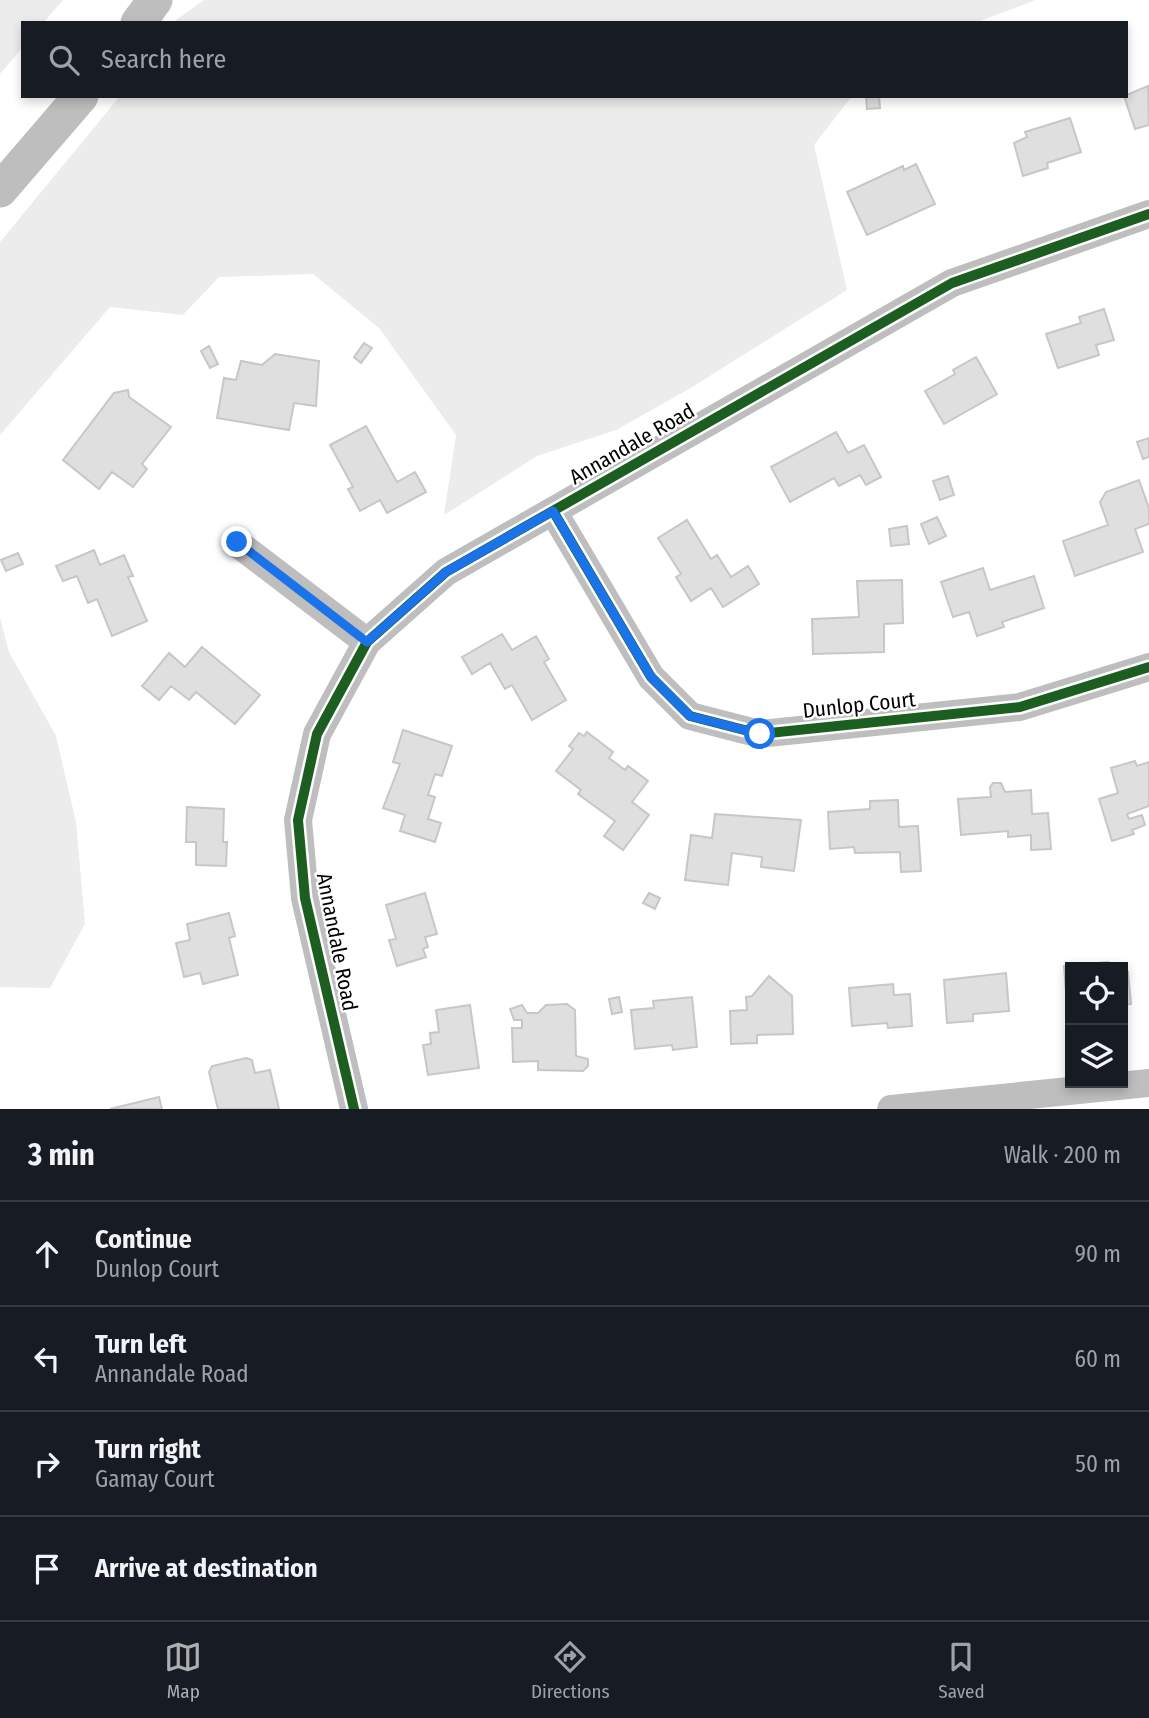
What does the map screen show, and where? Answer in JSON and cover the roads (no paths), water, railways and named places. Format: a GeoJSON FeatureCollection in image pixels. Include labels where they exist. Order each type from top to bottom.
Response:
{"type":"FeatureCollection","features":[{"type":"Feature","properties":{"kind":"main road"},"geometry":{"type":"LineString","coordinates":[[139,21],[155,0]]}},
{"type":"Feature","properties":{"kind":"main road"},"geometry":{"type":"LineString","coordinates":[[0,190],[79,98]]}},
{"type":"Feature","properties":{"kind":"street","name":"Annandale Road"},"geometry":{"type":"LineString","coordinates":[[354,1109],[305,898],[298,820],[317,734],[367,642],[446,572],[952,283],[1149,214]]}},
{"type":"Feature","properties":{"kind":"street","name":"Dunlop Court"},"geometry":{"type":"LineString","coordinates":[[553,511],[651,677],[690,716],[760,734],[1020,707],[1149,667]]}},
{"type":"Feature","properties":{"kind":"street"},"geometry":{"type":"LineString","coordinates":[[237,542],[367,642]]}},
{"type":"Feature","properties":{"kind":"street"},"geometry":{"type":"LineString","coordinates":[[891,1109],[1149,1083]]}}]}
